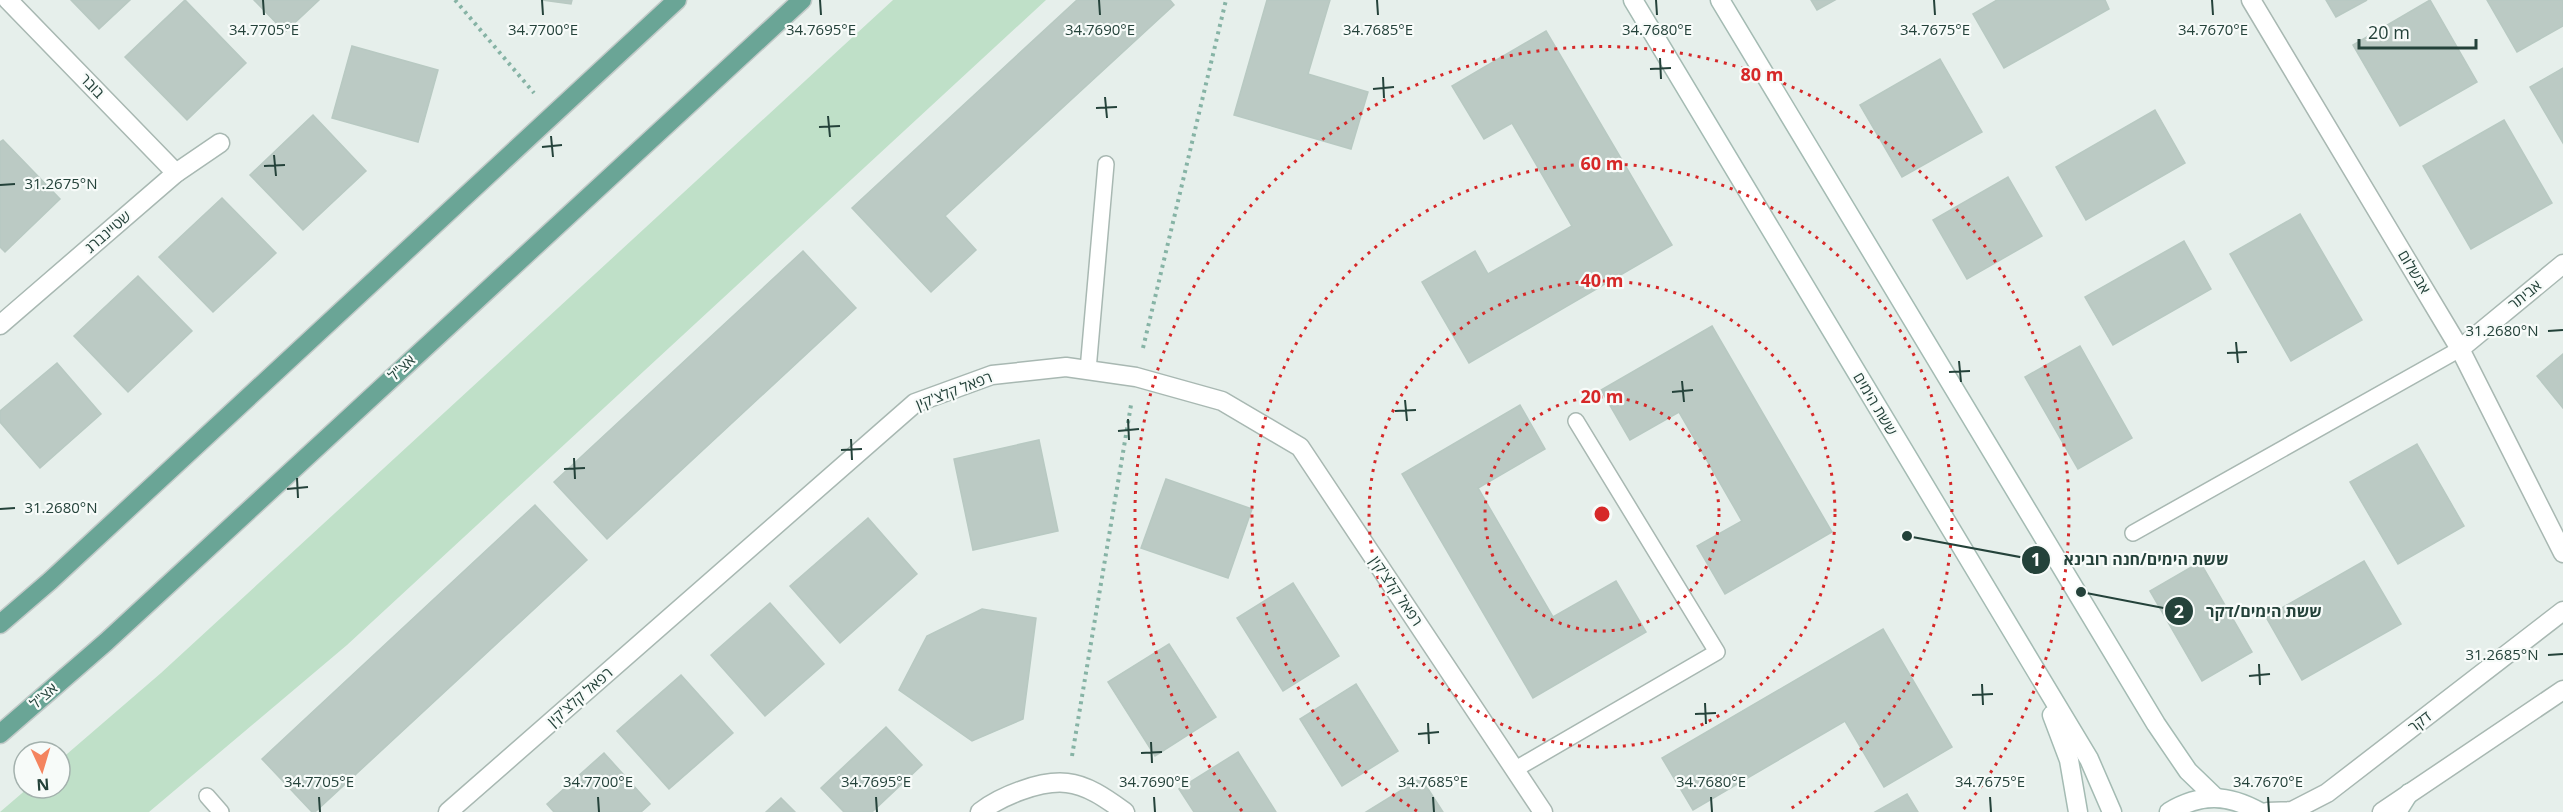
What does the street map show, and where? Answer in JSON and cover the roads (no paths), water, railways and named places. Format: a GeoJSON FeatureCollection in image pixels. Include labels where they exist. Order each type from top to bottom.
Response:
{"type":"FeatureCollection","features":[{"type":"Feature","properties":{"kind":"main road"},"geometry":{"type":"LineString","coordinates":[[0,624],[677,0]]}},
{"type":"Feature","properties":{"kind":"main road","name":"אצ\"ל"},"geometry":{"type":"LineString","coordinates":[[0,734],[106,642],[802,0]]}},
{"type":"Feature","properties":{"kind":"street","name":"בובר"},"geometry":{"type":"LineString","coordinates":[[8,0],[176,173]]}},
{"type":"Feature","properties":{"kind":"street","name":"ששת הימים"},"geometry":{"type":"LineString","coordinates":[[1633,0],[2089,759],[2112,812]]}},
{"type":"Feature","properties":{"kind":"street"},"geometry":{"type":"LineString","coordinates":[[1720,0],[2156,724],[2188,771],[2215,797]]}},
{"type":"Feature","properties":{"kind":"street","name":"אבשלום"},"geometry":{"type":"LineString","coordinates":[[2251,0],[2460,349],[2563,553]]}},
{"type":"Feature","properties":{"kind":"street","name":"שטיינברג"},"geometry":{"type":"LineString","coordinates":[[0,326],[176,173],[220,143]]}},
{"type":"Feature","properties":{"kind":"street","name":"אביתר"},"geometry":{"type":"LineString","coordinates":[[2460,349],[2563,264]]}},
{"type":"Feature","properties":{"kind":"street","name":"רפאל קלצ'קין"},"geometry":{"type":"LineString","coordinates":[[448,812],[915,403],[992,375],[1066,367],[1136,377],[1222,401],[1300,447],[1543,812]]}},
{"type":"Feature","properties":{"kind":"street","name":"דקר"},"geometry":{"type":"LineString","coordinates":[[2267,812],[2292,811],[2327,793],[2563,611]]}},
{"type":"Feature","properties":{"kind":"street"},"geometry":{"type":"LineString","coordinates":[[2036,671],[2069,760],[2078,812]]}},
{"type":"Feature","properties":{"kind":"street"},"geometry":{"type":"LineString","coordinates":[[2382,812],[2563,690]]}},
{"type":"Feature","properties":{"kind":"street"},"geometry":{"type":"LineString","coordinates":[[980,812],[992,803],[1024,789],[1067,783],[1102,795],[1125,812]]}},
{"type":"Feature","properties":{"kind":"street"},"geometry":{"type":"LineString","coordinates":[[2397,812],[2409,794]]}},
{"type":"Feature","properties":{"kind":"street"},"geometry":{"type":"LineString","coordinates":[[2169,812],[2182,804],[2215,797],[2239,801],[2260,812]]}},
{"type":"Feature","properties":{"kind":"lane"},"geometry":{"type":"LineString","coordinates":[[1088,370],[1106,164]]}},
{"type":"Feature","properties":{"kind":"lane"},"geometry":{"type":"LineString","coordinates":[[2133,533],[2460,349]]}},
{"type":"Feature","properties":{"kind":"lane"},"geometry":{"type":"LineString","coordinates":[[1514,770],[1717,652],[1576,421]]}},
{"type":"Feature","properties":{"kind":"lane"},"geometry":{"type":"LineString","coordinates":[[207,796],[221,812]]}},
{"type":"Feature","properties":{"kind":"place","name":"ששת הימים/חנה רובינא"},"geometry":{"type":"Point","coordinates":[1907,536]}},
{"type":"Feature","properties":{"kind":"place","name":"ששת הימים/דקר"},"geometry":{"type":"Point","coordinates":[2081,592]}}]}
